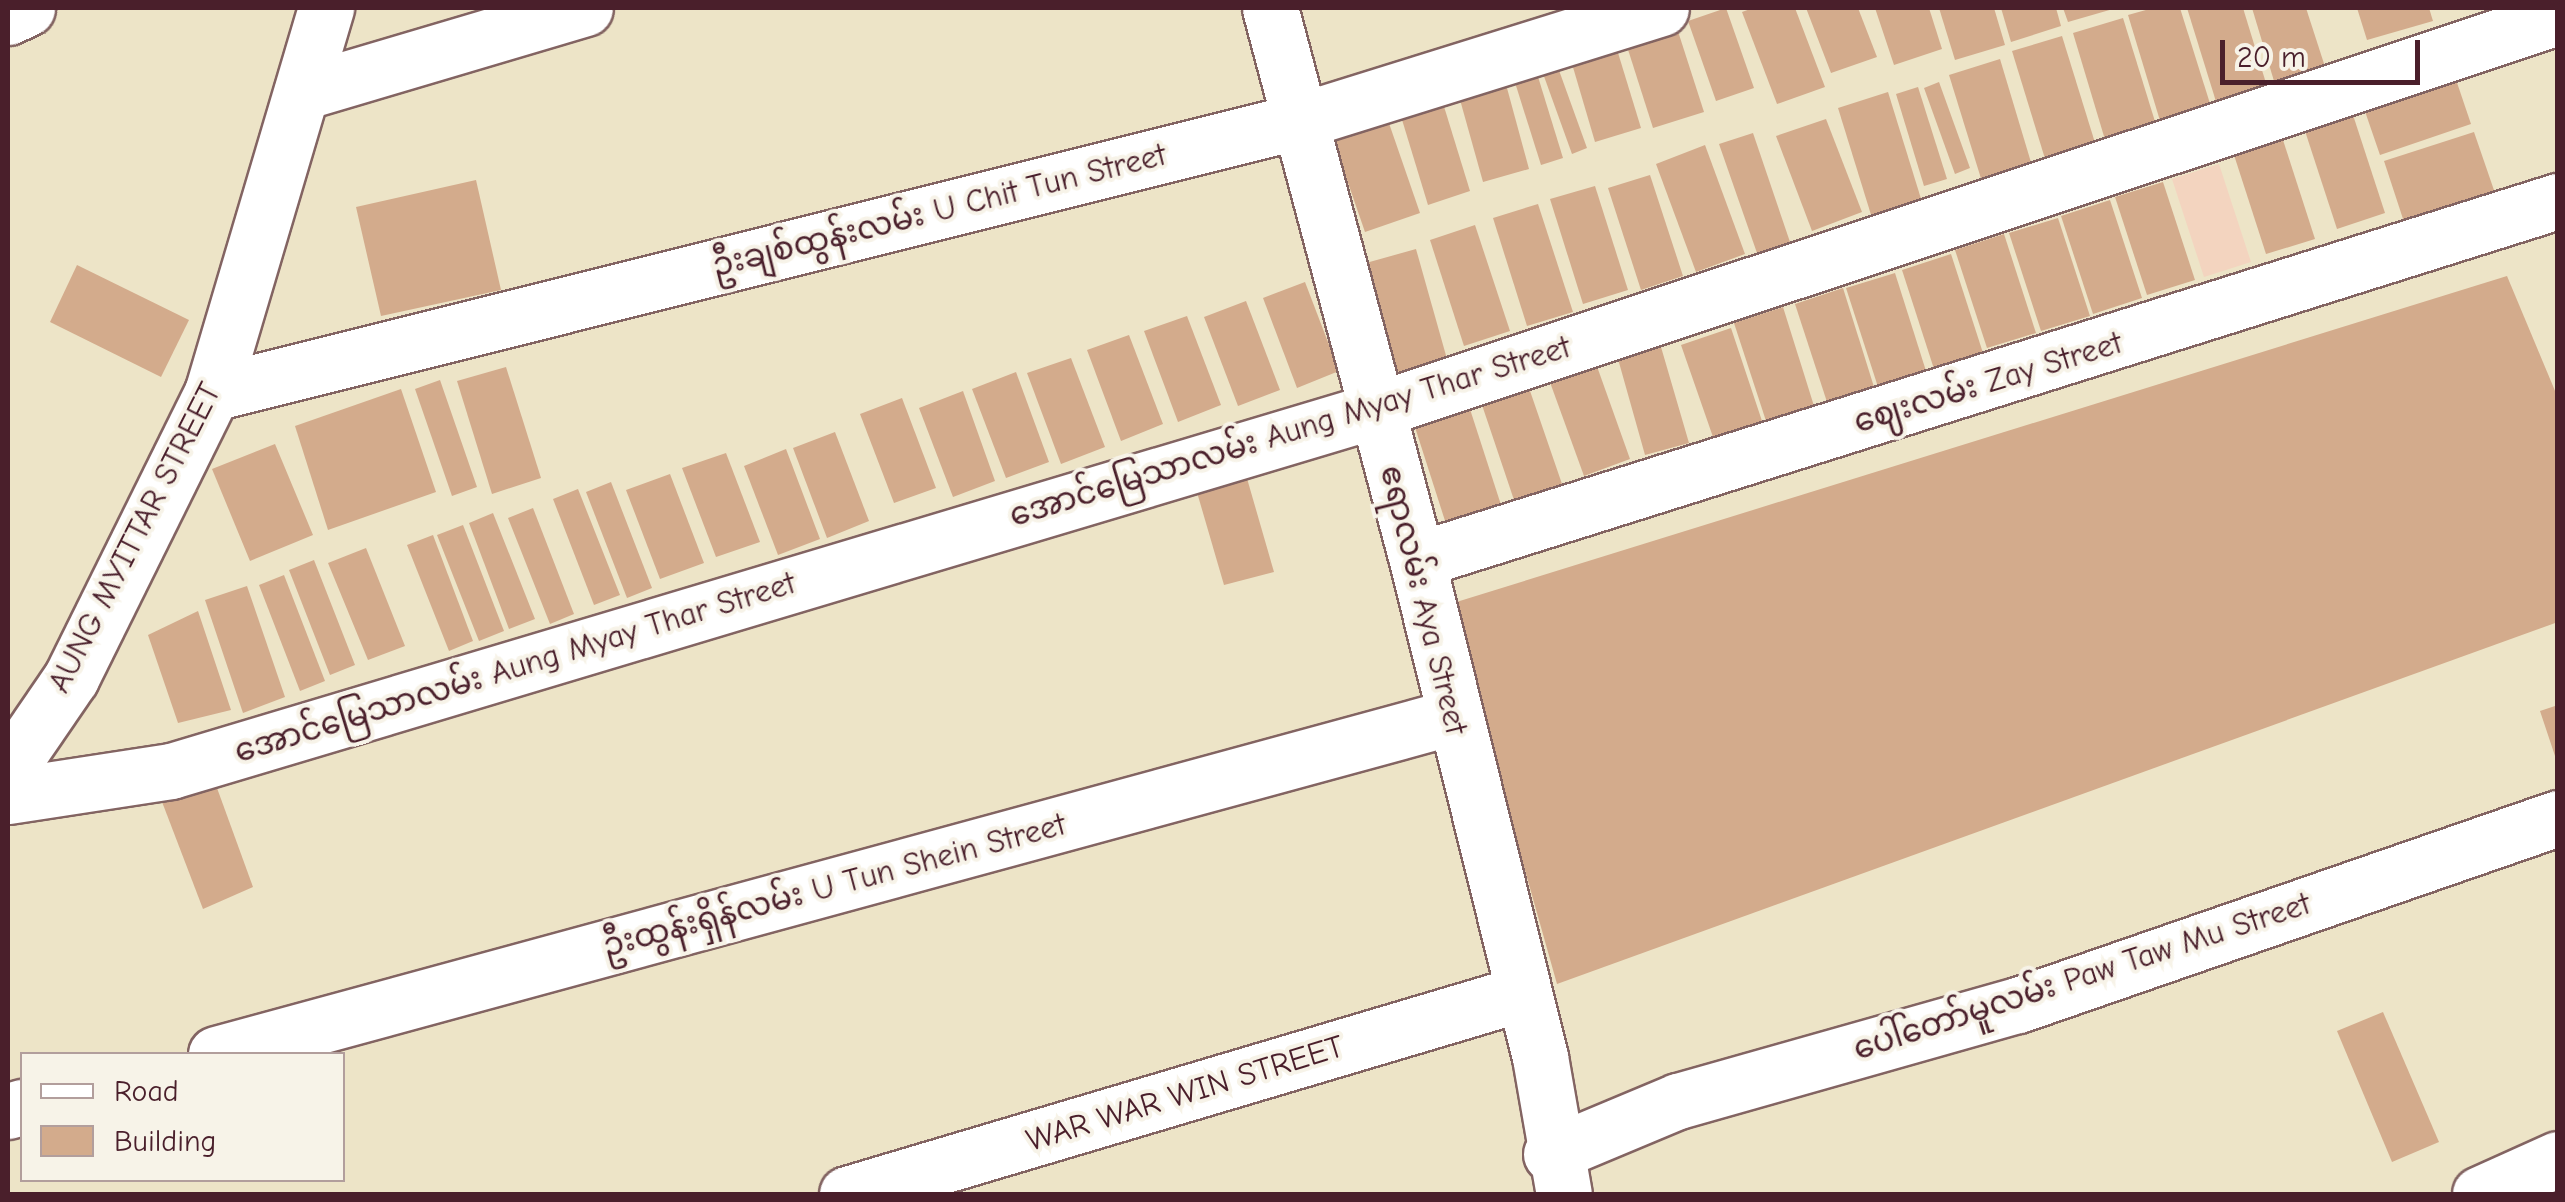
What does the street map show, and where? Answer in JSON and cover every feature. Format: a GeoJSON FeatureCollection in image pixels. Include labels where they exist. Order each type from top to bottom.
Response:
{"type":"FeatureCollection","features":[{"type":"Feature","properties":{"kind":"street","name":"AUNG MYITTAR STREET"},"geometry":{"type":"LineString","coordinates":[[8,770],[71,678],[212,393],[326,8]]}},
{"type":"Feature","properties":{"kind":"street"},"geometry":{"type":"LineString","coordinates":[[302,92],[584,8]]}},
{"type":"Feature","properties":{"kind":"street","name":"ဧရာလမ်း Aya Street"},"geometry":{"type":"LineString","coordinates":[[1270,8],[1374,411],[1417,560],[1452,717],[1523,993],[1558,1174]]}},
{"type":"Feature","properties":{"kind":"street","name":"ဦးချစ်ထွန်းလမ်း U Chit Tun Street"},"geometry":{"type":"LineString","coordinates":[[212,393],[1299,121],[1661,8]]}},
{"type":"Feature","properties":{"kind":"street","name":"အောင်မြေသာလမ်း Aung Myay Thar Street"},"geometry":{"type":"LineString","coordinates":[[8,796],[171,771],[1374,411],[2558,16]]}},
{"type":"Feature","properties":{"kind":"street","name":"ဈေးလမ်း Zay Street"},"geometry":{"type":"LineString","coordinates":[[1417,560],[2558,201]]}},
{"type":"Feature","properties":{"kind":"street","name":"ဦးထွန်းရှိန်လမ်း U Tun Shein Street"},"geometry":{"type":"LineString","coordinates":[[223,1052],[1452,717]]}},
{"type":"Feature","properties":{"kind":"street","name":"ပေါ်တော်မူလမ်း Paw Taw Mu Street"},"geometry":{"type":"LineString","coordinates":[[1558,1174],[1678,1101],[2018,1005],[2558,818]]}},
{"type":"Feature","properties":{"kind":"street","name":"WAR WAR WIN STREET"},"geometry":{"type":"LineString","coordinates":[[848,1194],[1523,993]]}},
{"type":"Feature","properties":{"kind":"street"},"geometry":{"type":"LineString","coordinates":[[2480,1194],[2558,1158]]}},
{"type":"Feature","properties":{"kind":"shaded area"},"geometry":{"type":"Polygon","coordinates":[[[2219,164],[2251,262],[2204,277],[2172,179],[2219,164]]]}},
{"type":"Feature","properties":{"kind":"building"},"geometry":{"type":"Polygon","coordinates":[[[1726,8],[1754,88],[1716,101],[1688,21],[1726,8]]]}},
{"type":"Feature","properties":{"kind":"building"},"geometry":{"type":"Polygon","coordinates":[[[1753,8],[1795,8],[1825,87],[1777,104],[1742,12],[1753,8]]]}},
{"type":"Feature","properties":{"kind":"building"},"geometry":{"type":"Polygon","coordinates":[[[1806,8],[1858,8],[1877,57],[1831,73],[1806,8]]]}},
{"type":"Feature","properties":{"kind":"building"},"geometry":{"type":"Polygon","coordinates":[[[1875,8],[1929,8],[1942,49],[1894,65],[1875,8]]]}},
{"type":"Feature","properties":{"kind":"building"},"geometry":{"type":"Polygon","coordinates":[[[1939,8],[1994,8],[2005,45],[1955,60],[1939,8]]]}},
{"type":"Feature","properties":{"kind":"building"},"geometry":{"type":"Polygon","coordinates":[[[2001,8],[2056,8],[2061,26],[2011,42],[2001,8]]]}},
{"type":"Feature","properties":{"kind":"building"},"geometry":{"type":"Polygon","coordinates":[[[2063,8],[2113,8],[2113,9],[2068,22],[2063,8]]]}},
{"type":"Feature","properties":{"kind":"building"},"geometry":{"type":"Polygon","coordinates":[[[2153,8],[2180,8],[2212,110],[2161,124],[2128,15],[2153,8]]]}},
{"type":"Feature","properties":{"kind":"building"},"geometry":{"type":"Polygon","coordinates":[[[2187,8],[2243,8],[2269,93],[2218,108],[2187,8]]]}},
{"type":"Feature","properties":{"kind":"building"},"geometry":{"type":"Polygon","coordinates":[[[2252,8],[2306,8],[2328,76],[2277,91],[2252,8]]]}},
{"type":"Feature","properties":{"kind":"building"},"geometry":{"type":"Polygon","coordinates":[[[2357,8],[2429,8],[2433,21],[2367,40],[2357,8]]]}},
{"type":"Feature","properties":{"kind":"building"},"geometry":{"type":"Polygon","coordinates":[[[2123,18],[2157,128],[2106,143],[2073,33],[2123,18]]]}},
{"type":"Feature","properties":{"kind":"building"},"geometry":{"type":"Polygon","coordinates":[[[1675,22],[1704,112],[1653,128],[1624,37],[1675,22]]]}},
{"type":"Feature","properties":{"kind":"building"},"geometry":{"type":"Polygon","coordinates":[[[2062,36],[2096,146],[2046,162],[2012,51],[2062,36]]]}},
{"type":"Feature","properties":{"kind":"building"},"geometry":{"type":"Polygon","coordinates":[[[1615,43],[1641,128],[1595,142],[1570,57],[1615,43]]]}},
{"type":"Feature","properties":{"kind":"building"},"geometry":{"type":"Polygon","coordinates":[[[2000,59],[2033,169],[1983,185],[1949,75],[2000,59]]]}},
{"type":"Feature","properties":{"kind":"building"},"geometry":{"type":"Polygon","coordinates":[[[1556,62],[1587,148],[1572,154],[1541,68],[1556,62]]]}},
{"type":"Feature","properties":{"kind":"building"},"geometry":{"type":"Polygon","coordinates":[[[2450,62],[2471,124],[2380,155],[2359,94],[2450,62]]]}},
{"type":"Feature","properties":{"kind":"building"},"geometry":{"type":"Polygon","coordinates":[[[1535,67],[1563,158],[1541,165],[1512,73],[1535,67]]]}},
{"type":"Feature","properties":{"kind":"building"},"geometry":{"type":"Polygon","coordinates":[[[1504,77],[1529,169],[1483,182],[1457,89],[1504,77]]]}},
{"type":"Feature","properties":{"kind":"building"},"geometry":{"type":"Polygon","coordinates":[[[1939,82],[1970,168],[1955,174],[1924,88],[1939,82]]]}},
{"type":"Feature","properties":{"kind":"building"},"geometry":{"type":"Polygon","coordinates":[[[1438,87],[1470,191],[1428,205],[1396,100],[1438,87]]]}},
{"type":"Feature","properties":{"kind":"building"},"geometry":{"type":"Polygon","coordinates":[[[1918,87],[1947,179],[1924,186],[1896,94],[1918,87]]]}},
{"type":"Feature","properties":{"kind":"building"},"geometry":{"type":"Polygon","coordinates":[[[1888,92],[1922,202],[1872,218],[1838,108],[1888,92]]]}},
{"type":"Feature","properties":{"kind":"building"},"geometry":{"type":"Polygon","coordinates":[[[1382,103],[1420,213],[1365,232],[1327,122],[1382,103]]]}},
{"type":"Feature","properties":{"kind":"building"},"geometry":{"type":"Polygon","coordinates":[[[2353,115],[2385,213],[2337,229],[2305,131],[2353,115]]]}},
{"type":"Feature","properties":{"kind":"building"},"geometry":{"type":"Polygon","coordinates":[[[1826,119],[1862,212],[1812,231],[1776,136],[1826,119]]]}},
{"type":"Feature","properties":{"kind":"building"},"geometry":{"type":"Polygon","coordinates":[[[2474,132],[2497,199],[2406,228],[2384,161],[2474,132]]]}},
{"type":"Feature","properties":{"kind":"building"},"geometry":{"type":"Polygon","coordinates":[[[1753,133],[1790,242],[1757,253],[1719,144],[1753,133]]]}},
{"type":"Feature","properties":{"kind":"building"},"geometry":{"type":"Polygon","coordinates":[[[2283,140],[2315,239],[2266,254],[2234,155],[2283,140]]]}},
{"type":"Feature","properties":{"kind":"building"},"geometry":{"type":"Polygon","coordinates":[[[1705,145],[1745,254],[1696,272],[1656,164],[1705,145]]]}},
{"type":"Feature","properties":{"kind":"building"},"geometry":{"type":"Polygon","coordinates":[[[1650,175],[1683,276],[1641,290],[1608,188],[1650,175]]]}},
{"type":"Feature","properties":{"kind":"building"},"geometry":{"type":"Polygon","coordinates":[[[476,180],[501,290],[381,316],[356,207],[476,180]]]}},
{"type":"Feature","properties":{"kind":"building"},"geometry":{"type":"Polygon","coordinates":[[[2163,182],[2195,280],[2147,295],[2115,197],[2163,182]]]}},
{"type":"Feature","properties":{"kind":"building"},"geometry":{"type":"Polygon","coordinates":[[[1595,186],[1628,290],[1583,304],[1550,199],[1595,186]]]}},
{"type":"Feature","properties":{"kind":"building"},"geometry":{"type":"Polygon","coordinates":[[[2110,200],[2142,298],[2093,314],[2061,216],[2110,200]]]}},
{"type":"Feature","properties":{"kind":"building"},"geometry":{"type":"Polygon","coordinates":[[[1538,204],[1573,312],[1527,326],[1493,218],[1538,204]]]}},
{"type":"Feature","properties":{"kind":"building"},"geometry":{"type":"Polygon","coordinates":[[[2058,218],[2090,316],[2041,331],[2009,233],[2058,218]]]}},
{"type":"Feature","properties":{"kind":"building"},"geometry":{"type":"Polygon","coordinates":[[[1475,225],[1510,331],[1464,346],[1430,240],[1475,225]]]}},
{"type":"Feature","properties":{"kind":"building"},"geometry":{"type":"Polygon","coordinates":[[[2004,234],[2036,333],[1987,348],[1955,250],[2004,234]]]}},
{"type":"Feature","properties":{"kind":"building"},"geometry":{"type":"Polygon","coordinates":[[[1416,249],[1447,359],[1397,372],[1366,263],[1416,249]]]}},
{"type":"Feature","properties":{"kind":"building"},"geometry":{"type":"Polygon","coordinates":[[[1951,254],[1983,353],[1934,369],[1902,270],[1951,254]]]}},
{"type":"Feature","properties":{"kind":"building"},"geometry":{"type":"Polygon","coordinates":[[[77,265],[189,320],[161,377],[50,322],[77,265]]]}},
{"type":"Feature","properties":{"kind":"building"},"geometry":{"type":"Polygon","coordinates":[[[1895,273],[1926,371],[1878,387],[1846,288],[1895,273]]]}},
{"type":"Feature","properties":{"kind":"building"},"geometry":{"type":"Polygon","coordinates":[[[2507,276],[2558,398],[2558,622],[1557,984],[1450,604],[2507,276]]]}},
{"type":"Feature","properties":{"kind":"building"},"geometry":{"type":"Polygon","coordinates":[[[1305,282],[1339,371],[1297,388],[1263,298],[1305,282]]]}},
{"type":"Feature","properties":{"kind":"building"},"geometry":{"type":"Polygon","coordinates":[[[1843,288],[1874,387],[1827,402],[1795,304],[1843,288]]]}},
{"type":"Feature","properties":{"kind":"building"},"geometry":{"type":"Polygon","coordinates":[[[1246,301],[1280,390],[1238,406],[1204,317],[1246,301]]]}},
{"type":"Feature","properties":{"kind":"building"},"geometry":{"type":"Polygon","coordinates":[[[1783,307],[1814,406],[1766,421],[1734,323],[1783,307]]]}},
{"type":"Feature","properties":{"kind":"building"},"geometry":{"type":"Polygon","coordinates":[[[1187,316],[1221,405],[1178,422],[1144,331],[1187,316]]]}},
{"type":"Feature","properties":{"kind":"building"},"geometry":{"type":"Polygon","coordinates":[[[1731,328],[1762,421],[1713,437],[1681,345],[1731,328]]]}},
{"type":"Feature","properties":{"kind":"building"},"geometry":{"type":"Polygon","coordinates":[[[1129,335],[1163,424],[1121,441],[1087,350],[1129,335]]]}},
{"type":"Feature","properties":{"kind":"building"},"geometry":{"type":"Polygon","coordinates":[[[1661,347],[1689,443],[1645,455],[1618,359],[1661,347]]]}},
{"type":"Feature","properties":{"kind":"building"},"geometry":{"type":"Polygon","coordinates":[[[1071,358],[1105,447],[1061,464],[1027,373],[1071,358]]]}},
{"type":"Feature","properties":{"kind":"building"},"geometry":{"type":"Polygon","coordinates":[[[1594,358],[1630,459],[1584,476],[1547,374],[1594,358]]]}},
{"type":"Feature","properties":{"kind":"building"},"geometry":{"type":"Polygon","coordinates":[[[506,367],[541,478],[492,494],[457,381],[506,367]]]}},
{"type":"Feature","properties":{"kind":"building"},"geometry":{"type":"Polygon","coordinates":[[[1016,372],[1049,462],[1006,478],[972,389],[1016,372]]]}},
{"type":"Feature","properties":{"kind":"building"},"geometry":{"type":"Polygon","coordinates":[[[440,380],[477,487],[452,496],[415,389],[440,380]]]}},
{"type":"Feature","properties":{"kind":"building"},"geometry":{"type":"Polygon","coordinates":[[[1528,385],[1562,484],[1514,500],[1481,402],[1528,385]]]}},
{"type":"Feature","properties":{"kind":"building"},"geometry":{"type":"Polygon","coordinates":[[[401,389],[436,492],[328,530],[295,426],[401,389]]]}},
{"type":"Feature","properties":{"kind":"building"},"geometry":{"type":"Polygon","coordinates":[[[963,391],[995,481],[953,497],[919,408],[963,391]]]}},
{"type":"Feature","properties":{"kind":"building"},"geometry":{"type":"Polygon","coordinates":[[[902,398],[936,488],[894,503],[860,414],[902,398]]]}},
{"type":"Feature","properties":{"kind":"building"},"geometry":{"type":"Polygon","coordinates":[[[1468,403],[1502,508],[1447,527],[1413,421],[1468,403]]]}},
{"type":"Feature","properties":{"kind":"building"},"geometry":{"type":"Polygon","coordinates":[[[835,432],[869,521],[827,538],[793,448],[835,432]]]}},
{"type":"Feature","properties":{"kind":"building"},"geometry":{"type":"Polygon","coordinates":[[[275,444],[313,535],[250,561],[212,469],[275,444]]]}},
{"type":"Feature","properties":{"kind":"building"},"geometry":{"type":"Polygon","coordinates":[[[786,449],[820,539],[778,555],[744,466],[786,449]]]}},
{"type":"Feature","properties":{"kind":"building"},"geometry":{"type":"Polygon","coordinates":[[[726,453],[760,542],[716,557],[682,468],[726,453]]]}},
{"type":"Feature","properties":{"kind":"building"},"geometry":{"type":"Polygon","coordinates":[[[1244,468],[1274,572],[1224,585],[1194,482],[1244,468]]]}},
{"type":"Feature","properties":{"kind":"building"},"geometry":{"type":"Polygon","coordinates":[[[670,474],[704,563],[660,579],[626,490],[670,474]]]}},
{"type":"Feature","properties":{"kind":"building"},"geometry":{"type":"Polygon","coordinates":[[[611,482],[652,588],[627,598],[586,492],[611,482]]]}},
{"type":"Feature","properties":{"kind":"building"},"geometry":{"type":"Polygon","coordinates":[[[578,489],[620,595],[594,605],[553,499],[578,489]]]}},
{"type":"Feature","properties":{"kind":"building"},"geometry":{"type":"Polygon","coordinates":[[[533,508],[574,614],[550,624],[508,518],[533,508]]]}},
{"type":"Feature","properties":{"kind":"building"},"geometry":{"type":"Polygon","coordinates":[[[493,513],[535,619],[509,629],[469,523],[493,513]]]}},
{"type":"Feature","properties":{"kind":"building"},"geometry":{"type":"Polygon","coordinates":[[[463,525],[504,631],[479,641],[437,535],[463,525]]]}},
{"type":"Feature","properties":{"kind":"building"},"geometry":{"type":"Polygon","coordinates":[[[433,535],[473,641],[449,651],[407,545],[433,535]]]}},
{"type":"Feature","properties":{"kind":"building"},"geometry":{"type":"Polygon","coordinates":[[[366,548],[405,646],[368,660],[328,563],[366,548]]]}},
{"type":"Feature","properties":{"kind":"building"},"geometry":{"type":"Polygon","coordinates":[[[314,560],[355,665],[330,675],[289,570],[314,560]]]}},
{"type":"Feature","properties":{"kind":"building"},"geometry":{"type":"Polygon","coordinates":[[[284,575],[325,681],[300,691],[259,585],[284,575]]]}},
{"type":"Feature","properties":{"kind":"building"},"geometry":{"type":"Polygon","coordinates":[[[247,586],[285,697],[243,713],[205,600],[247,586]]]}},
{"type":"Feature","properties":{"kind":"building"},"geometry":{"type":"Polygon","coordinates":[[[198,611],[231,710],[178,723],[148,635],[198,611]]]}},
{"type":"Feature","properties":{"kind":"building"},"geometry":{"type":"Polygon","coordinates":[[[2558,705],[2558,762],[2557,762],[2540,711],[2558,705]]]}},
{"type":"Feature","properties":{"kind":"building"},"geometry":{"type":"Polygon","coordinates":[[[213,777],[253,887],[203,909],[159,794],[213,777]]]}},
{"type":"Feature","properties":{"kind":"building"},"geometry":{"type":"Polygon","coordinates":[[[2383,1012],[2439,1142],[2392,1162],[2337,1031],[2383,1012]]]}}]}
